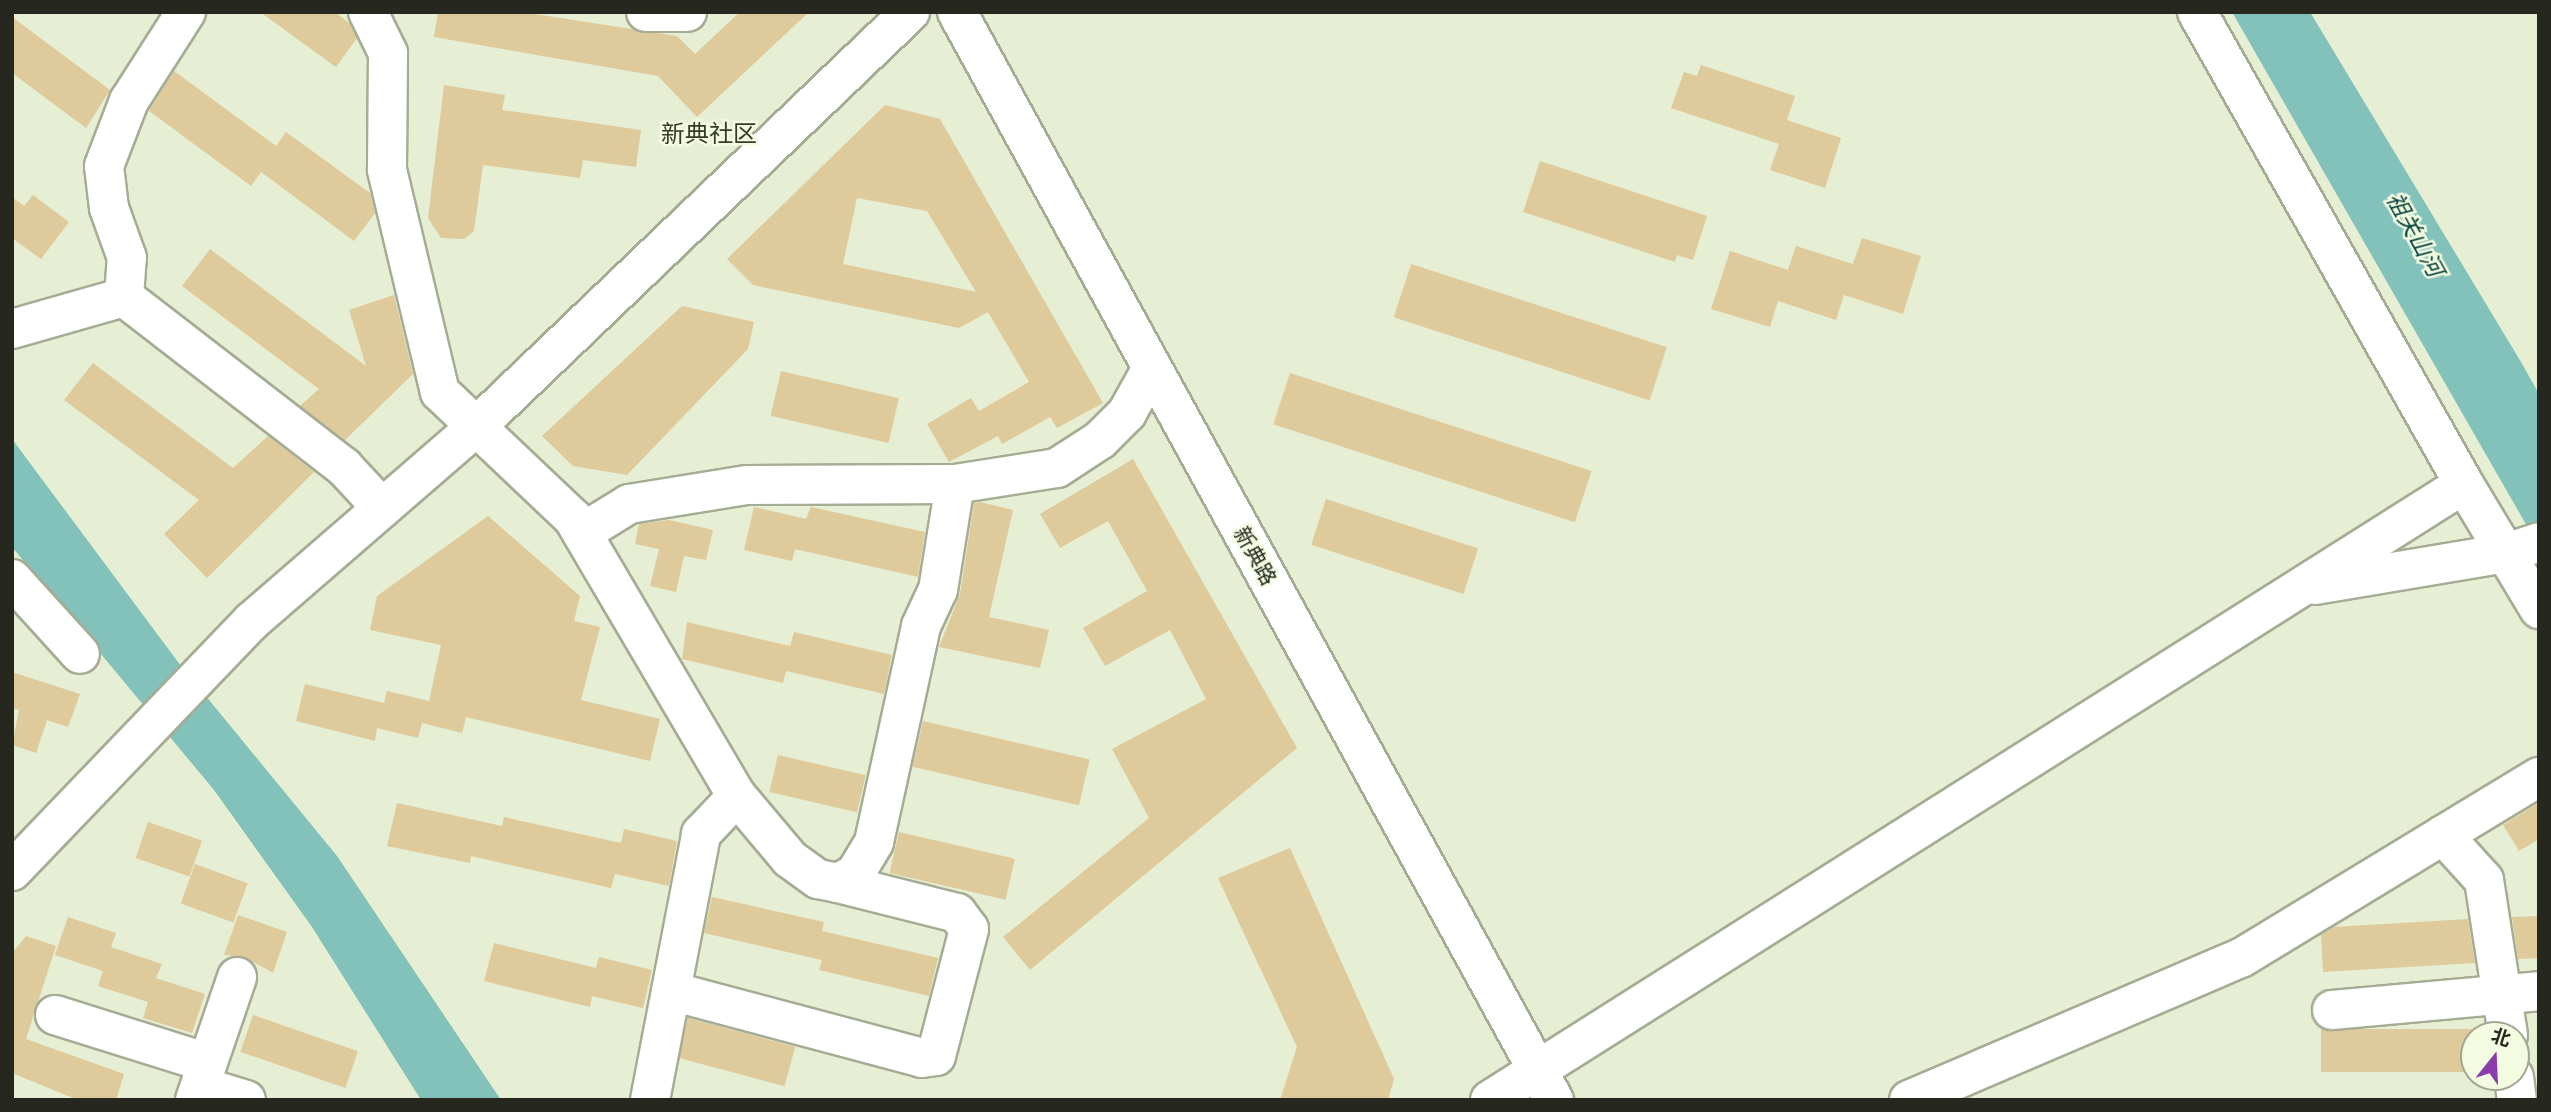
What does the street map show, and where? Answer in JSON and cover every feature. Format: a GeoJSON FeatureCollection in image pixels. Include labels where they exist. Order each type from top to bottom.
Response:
{"type":"FeatureCollection","features":[{"type":"Feature","properties":{"kind":"street"},"geometry":{"type":"LineString","coordinates":[[124,297],[127,258],[106,198],[104,166],[135,90],[186,12]]}},
{"type":"Feature","properties":{"kind":"street"},"geometry":{"type":"LineString","coordinates":[[369,12],[388,53],[387,170],[440,392],[573,518],[737,796],[790,859],[818,879],[957,913],[969,929],[936,1056],[922,1058],[671,991]]}},
{"type":"Feature","properties":{"kind":"street"},"geometry":{"type":"LineString","coordinates":[[646,12],[687,12]]}},
{"type":"Feature","properties":{"kind":"street"},"geometry":{"type":"LineString","coordinates":[[12,871],[252,621],[477,426],[910,12]]}},
{"type":"Feature","properties":{"kind":"street","name":"新典路"},"geometry":{"type":"LineString","coordinates":[[957,12],[1545,1085]]}},
{"type":"Feature","properties":{"kind":"street"},"geometry":{"type":"LineString","coordinates":[[2197,12],[2465,484],[2524,547],[2539,609]]}},
{"type":"Feature","properties":{"kind":"street"},"geometry":{"type":"LineString","coordinates":[[12,329],[124,297]]}},
{"type":"Feature","properties":{"kind":"street"},"geometry":{"type":"LineString","coordinates":[[124,297],[344,467],[382,508]]}},
{"type":"Feature","properties":{"kind":"street"},"geometry":{"type":"LineString","coordinates":[[582,533],[629,504],[746,485],[955,484],[1057,468],[1100,440],[1127,413],[1152,368]]}},
{"type":"Feature","properties":{"kind":"street"},"geometry":{"type":"LineString","coordinates":[[838,883],[863,866],[874,842],[921,626],[938,590],[955,484]]}},
{"type":"Feature","properties":{"kind":"street"},"geometry":{"type":"LineString","coordinates":[[1490,1100],[1545,1085],[2301,587],[2465,484]]}},
{"type":"Feature","properties":{"kind":"street"},"geometry":{"type":"LineString","coordinates":[[2301,587],[2524,547]]}},
{"type":"Feature","properties":{"kind":"street"},"geometry":{"type":"LineString","coordinates":[[12,579],[80,654]]}},
{"type":"Feature","properties":{"kind":"street"},"geometry":{"type":"LineString","coordinates":[[1909,1100],[2241,958],[2539,776]]}},
{"type":"Feature","properties":{"kind":"street"},"geometry":{"type":"LineString","coordinates":[[650,1100],[701,834],[737,796]]}},
{"type":"Feature","properties":{"kind":"street"},"geometry":{"type":"LineString","coordinates":[[2443,835],[2484,880],[2521,993],[2512,1021]]}},
{"type":"Feature","properties":{"kind":"street"},"geometry":{"type":"LineString","coordinates":[[201,1083],[237,977]]}},
{"type":"Feature","properties":{"kind":"street"},"geometry":{"type":"LineString","coordinates":[[2332,1010],[2521,993]]}},
{"type":"Feature","properties":{"kind":"street"},"geometry":{"type":"LineString","coordinates":[[55,1015],[201,1083],[246,1100]]}},
{"type":"Feature","properties":{"kind":"water","name":"祖关山河"},"geometry":{"type":"Polygon","coordinates":[[[2232,12],[2310,12],[2521,362],[2539,394],[2539,547],[2232,12]]]}},
{"type":"Feature","properties":{"kind":"water"},"geometry":{"type":"Polygon","coordinates":[[[12,439],[178,662],[337,856],[501,1100],[421,1100],[312,927],[214,790],[12,547],[12,439]]]}},
{"type":"Feature","properties":{"kind":"building"},"geometry":{"type":"Polygon","coordinates":[[[260,12],[335,12],[349,23],[357,38],[336,67],[260,12]]]}},
{"type":"Feature","properties":{"kind":"building"},"geometry":{"type":"Polygon","coordinates":[[[438,12],[522,12],[677,36],[695,54],[740,12],[809,12],[697,117],[658,76],[434,37],[438,12]]]}},
{"type":"Feature","properties":{"kind":"building"},"geometry":{"type":"Polygon","coordinates":[[[12,17],[110,90],[86,128],[12,73],[12,17]]]}},
{"type":"Feature","properties":{"kind":"building"},"geometry":{"type":"Polygon","coordinates":[[[1701,65],[1795,96],[1787,120],[1841,138],[1825,188],[1770,170],[1779,144],[1671,108],[1684,72],[1697,76],[1701,65]]]}},
{"type":"Feature","properties":{"kind":"building"},"geometry":{"type":"Polygon","coordinates":[[[174,71],[276,146],[286,132],[370,193],[375,213],[354,241],[261,172],[251,186],[149,111],[174,71]]]}},
{"type":"Feature","properties":{"kind":"building"},"geometry":{"type":"Polygon","coordinates":[[[444,85],[505,95],[502,110],[641,130],[636,167],[583,160],[580,178],[483,165],[474,231],[464,239],[441,238],[428,218],[444,85]]]}},
{"type":"Feature","properties":{"kind":"building"},"geometry":{"type":"Polygon","coordinates":[[[885,105],[940,119],[1103,403],[1057,428],[1050,417],[1002,444],[998,436],[949,462],[927,424],[971,398],[979,411],[1029,382],[988,312],[959,328],[753,285],[727,259],[885,105]],[[857,198],[843,264],[976,292],[927,211],[857,198]]]}},
{"type":"Feature","properties":{"kind":"building"},"geometry":{"type":"Polygon","coordinates":[[[1540,161],[1707,216],[1693,260],[1677,255],[1675,262],[1523,212],[1540,161]]]}},
{"type":"Feature","properties":{"kind":"building"},"geometry":{"type":"Polygon","coordinates":[[[33,195],[69,222],[41,259],[12,238],[12,197],[24,206],[33,195]]]}},
{"type":"Feature","properties":{"kind":"building"},"geometry":{"type":"Polygon","coordinates":[[[1862,238],[1921,256],[1903,314],[1844,295],[1836,320],[1778,301],[1770,327],[1711,309],[1730,251],[1788,270],[1796,246],[1853,264],[1862,238]]]}},
{"type":"Feature","properties":{"kind":"building"},"geometry":{"type":"Polygon","coordinates":[[[210,249],[366,366],[349,310],[394,295],[413,374],[345,440],[300,406],[319,389],[182,286],[210,249]]]}},
{"type":"Feature","properties":{"kind":"building"},"geometry":{"type":"Polygon","coordinates":[[[1411,264],[1667,347],[1650,400],[1394,317],[1411,264]]]}},
{"type":"Feature","properties":{"kind":"building"},"geometry":{"type":"Polygon","coordinates":[[[682,306],[754,322],[748,349],[627,475],[573,466],[542,436],[682,306]]]}},
{"type":"Feature","properties":{"kind":"building"},"geometry":{"type":"Polygon","coordinates":[[[93,363],[233,468],[268,436],[314,472],[207,578],[164,534],[199,500],[64,400],[93,363]]]}},
{"type":"Feature","properties":{"kind":"building"},"geometry":{"type":"Polygon","coordinates":[[[781,371],[899,398],[889,443],[771,416],[781,371]]]}},
{"type":"Feature","properties":{"kind":"building"},"geometry":{"type":"Polygon","coordinates":[[[1290,373],[1591,471],[1575,522],[1273,424],[1290,373]]]}},
{"type":"Feature","properties":{"kind":"building"},"geometry":{"type":"Polygon","coordinates":[[[1133,459],[1297,748],[1030,970],[1003,937],[1149,818],[1112,749],[1206,699],[1170,630],[1105,666],[1083,628],[1147,591],[1108,521],[1060,548],[1040,514],[1133,459]]]}},
{"type":"Feature","properties":{"kind":"building"},"geometry":{"type":"Polygon","coordinates":[[[1326,499],[1478,548],[1463,594],[1311,545],[1326,499]]]}},
{"type":"Feature","properties":{"kind":"building"},"geometry":{"type":"Polygon","coordinates":[[[974,503],[1013,510],[989,617],[1049,630],[1040,668],[939,647],[960,594],[974,503]]]}},
{"type":"Feature","properties":{"kind":"building"},"geometry":{"type":"Polygon","coordinates":[[[754,507],[806,519],[811,507],[925,532],[918,577],[795,549],[792,561],[744,550],[754,507]]]}},
{"type":"Feature","properties":{"kind":"building"},"geometry":{"type":"Polygon","coordinates":[[[488,516],[580,596],[574,621],[600,627],[581,700],[660,719],[650,761],[466,717],[462,733],[422,723],[418,738],[377,728],[375,741],[296,721],[305,684],[384,703],[387,691],[429,701],[441,645],[370,630],[377,596],[488,516]]]}},
{"type":"Feature","properties":{"kind":"building"},"geometry":{"type":"Polygon","coordinates":[[[669,520],[713,530],[706,560],[684,556],[676,592],[650,586],[659,549],[635,544],[639,524],[669,520]]]}},
{"type":"Feature","properties":{"kind":"building"},"geometry":{"type":"Polygon","coordinates":[[[687,622],[790,646],[794,632],[892,655],[884,694],[786,671],[783,683],[682,659],[687,622]]]}},
{"type":"Feature","properties":{"kind":"building"},"geometry":{"type":"Polygon","coordinates":[[[12,672],[80,694],[68,727],[47,720],[36,753],[12,745],[19,710],[12,708],[12,672]]]}},
{"type":"Feature","properties":{"kind":"building"},"geometry":{"type":"Polygon","coordinates":[[[923,721],[1090,759],[1079,805],[912,767],[923,721]]]}},
{"type":"Feature","properties":{"kind":"building"},"geometry":{"type":"Polygon","coordinates":[[[778,755],[866,775],[857,812],[769,792],[778,755]]]}},
{"type":"Feature","properties":{"kind":"building"},"geometry":{"type":"Polygon","coordinates":[[[397,803],[502,826],[504,817],[621,843],[624,829],[677,841],[669,886],[615,874],[611,888],[471,856],[470,863],[387,846],[397,803]]]}},
{"type":"Feature","properties":{"kind":"building"},"geometry":{"type":"Polygon","coordinates":[[[2539,803],[2539,839],[2519,851],[2503,825],[2539,803]]]}},
{"type":"Feature","properties":{"kind":"building"},"geometry":{"type":"Polygon","coordinates":[[[148,822],[202,841],[190,876],[136,858],[148,822]]]}},
{"type":"Feature","properties":{"kind":"building"},"geometry":{"type":"Polygon","coordinates":[[[899,832],[1015,859],[1006,900],[890,873],[899,832]]]}},
{"type":"Feature","properties":{"kind":"building"},"geometry":{"type":"Polygon","coordinates":[[[1290,848],[1394,1079],[1388,1100],[1280,1100],[1297,1047],[1218,878],[1290,848]]]}},
{"type":"Feature","properties":{"kind":"building"},"geometry":{"type":"Polygon","coordinates":[[[195,864],[248,883],[233,923],[181,903],[195,864]]]}},
{"type":"Feature","properties":{"kind":"building"},"geometry":{"type":"Polygon","coordinates":[[[712,897],[824,922],[822,931],[938,958],[929,996],[819,970],[822,960],[704,933],[712,897]]]}},
{"type":"Feature","properties":{"kind":"building"},"geometry":{"type":"Polygon","coordinates":[[[238,915],[287,932],[273,973],[245,957],[224,955],[238,915]]]}},
{"type":"Feature","properties":{"kind":"building"},"geometry":{"type":"Polygon","coordinates":[[[2539,916],[2539,958],[2518,959],[2512,917],[2539,916]]]}},
{"type":"Feature","properties":{"kind":"building"},"geometry":{"type":"Polygon","coordinates":[[[68,917],[116,933],[111,947],[162,964],[156,978],[205,994],[192,1033],[143,1018],[148,1002],[98,986],[103,971],[55,955],[68,917]]]}},
{"type":"Feature","properties":{"kind":"building"},"geometry":{"type":"Polygon","coordinates":[[[2468,919],[2475,963],[2323,972],[2321,935],[2334,927],[2468,919]]]}},
{"type":"Feature","properties":{"kind":"building"},"geometry":{"type":"Polygon","coordinates":[[[26,936],[56,946],[26,1039],[124,1074],[116,1100],[78,1100],[12,1073],[12,953],[26,936]]]}},
{"type":"Feature","properties":{"kind":"building"},"geometry":{"type":"Polygon","coordinates":[[[494,943],[596,968],[599,957],[652,970],[643,1008],[592,996],[590,1007],[484,981],[494,943]]]}},
{"type":"Feature","properties":{"kind":"building"},"geometry":{"type":"Polygon","coordinates":[[[253,1015],[358,1051],[345,1088],[240,1052],[253,1015]]]}},
{"type":"Feature","properties":{"kind":"building"},"geometry":{"type":"Polygon","coordinates":[[[688,1018],[795,1047],[785,1086],[677,1058],[688,1018]]]}},
{"type":"Feature","properties":{"kind":"building"},"geometry":{"type":"Polygon","coordinates":[[[2321,1029],[2460,1029],[2460,1072],[2321,1072],[2321,1029]]]}},
{"type":"Feature","properties":{"kind":"district","name":"新典社区"},"geometry":{"type":"Point","coordinates":[709,135]}}]}
